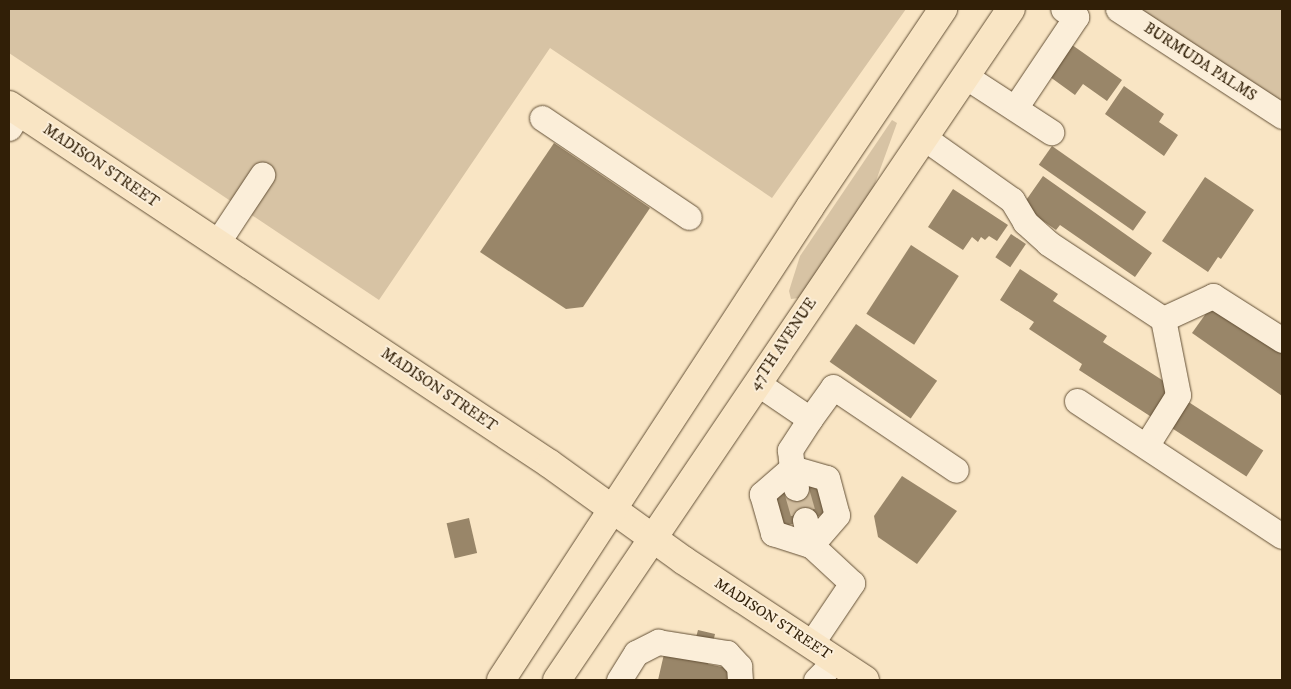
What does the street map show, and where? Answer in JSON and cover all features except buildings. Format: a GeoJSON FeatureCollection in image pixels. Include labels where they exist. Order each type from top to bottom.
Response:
{"type":"FeatureCollection","features":[{"type":"Feature","properties":{"kind":"main road"},"geometry":{"type":"LineString","coordinates":[[500,680],[815,198],[943,9]]}},
{"type":"Feature","properties":{"kind":"main road","name":"47TH AVENUE"},"geometry":{"type":"LineString","coordinates":[[557,680],[1011,9]]}},
{"type":"Feature","properties":{"kind":"main road","name":"MADISON STREET"},"geometry":{"type":"LineString","coordinates":[[12,115],[217,243],[557,469],[653,538],[865,680]]}},
{"type":"Feature","properties":{"kind":"lane"},"geometry":{"type":"LineString","coordinates":[[1015,108],[1076,17],[1064,9]]}},
{"type":"Feature","properties":{"kind":"lane","name":"BURMUDA PALMS"},"geometry":{"type":"LineString","coordinates":[[1118,9],[1282,116]]}},
{"type":"Feature","properties":{"kind":"lane"},"geometry":{"type":"LineString","coordinates":[[965,76],[1051,132]]}},
{"type":"Feature","properties":{"kind":"lane"},"geometry":{"type":"LineString","coordinates":[[542,118],[690,217]]}},
{"type":"Feature","properties":{"kind":"lane"},"geometry":{"type":"LineString","coordinates":[[923,137],[1012,200],[1025,222],[1048,243],[1163,319],[1178,395],[1146,446]]}},
{"type":"Feature","properties":{"kind":"lane"},"geometry":{"type":"LineString","coordinates":[[217,243],[262,176]]}},
{"type":"Feature","properties":{"kind":"lane"},"geometry":{"type":"LineString","coordinates":[[1163,319],[1213,296],[1282,340]]}},
{"type":"Feature","properties":{"kind":"lane"},"geometry":{"type":"LineString","coordinates":[[757,383],[810,419]]}},
{"type":"Feature","properties":{"kind":"lane"},"geometry":{"type":"LineString","coordinates":[[794,478],[790,450],[833,387],[956,470]]}},
{"type":"Feature","properties":{"kind":"lane"},"geometry":{"type":"LineString","coordinates":[[1078,401],[1282,536]]}},
{"type":"Feature","properties":{"kind":"lane"},"geometry":{"type":"LineString","coordinates":[[811,545],[837,515],[827,478],[794,478],[762,494],[772,533],[811,545],[852,584],[812,644]]}},
{"type":"Feature","properties":{"kind":"lane"},"geometry":{"type":"LineString","coordinates":[[805,520],[811,545]]}},
{"type":"Feature","properties":{"kind":"lane"},"geometry":{"type":"LineString","coordinates":[[619,680],[636,653],[658,642],[727,653],[739,666],[740,680]]}},
{"type":"Feature","properties":{"kind":"lane"},"geometry":{"type":"LineString","coordinates":[[816,680],[836,660]]}},
{"type":"Feature","properties":{"kind":"shaded area"},"geometry":{"type":"Polygon","coordinates":[[[9,9],[906,9],[772,198],[550,48],[379,300],[9,53],[9,9]]]}},
{"type":"Feature","properties":{"kind":"shaded area"},"geometry":{"type":"Polygon","coordinates":[[[1118,9],[1282,9],[1282,116],[1118,9]]]}},
{"type":"Feature","properties":{"kind":"shaded area"},"geometry":{"type":"Polygon","coordinates":[[[892,120],[897,123],[873,189],[799,298],[791,299],[789,291],[800,256],[892,120]]]}},
{"type":"Feature","properties":{"kind":"tunnel"},"geometry":{"type":"LineString","coordinates":[[796,488],[805,520]]}}]}
